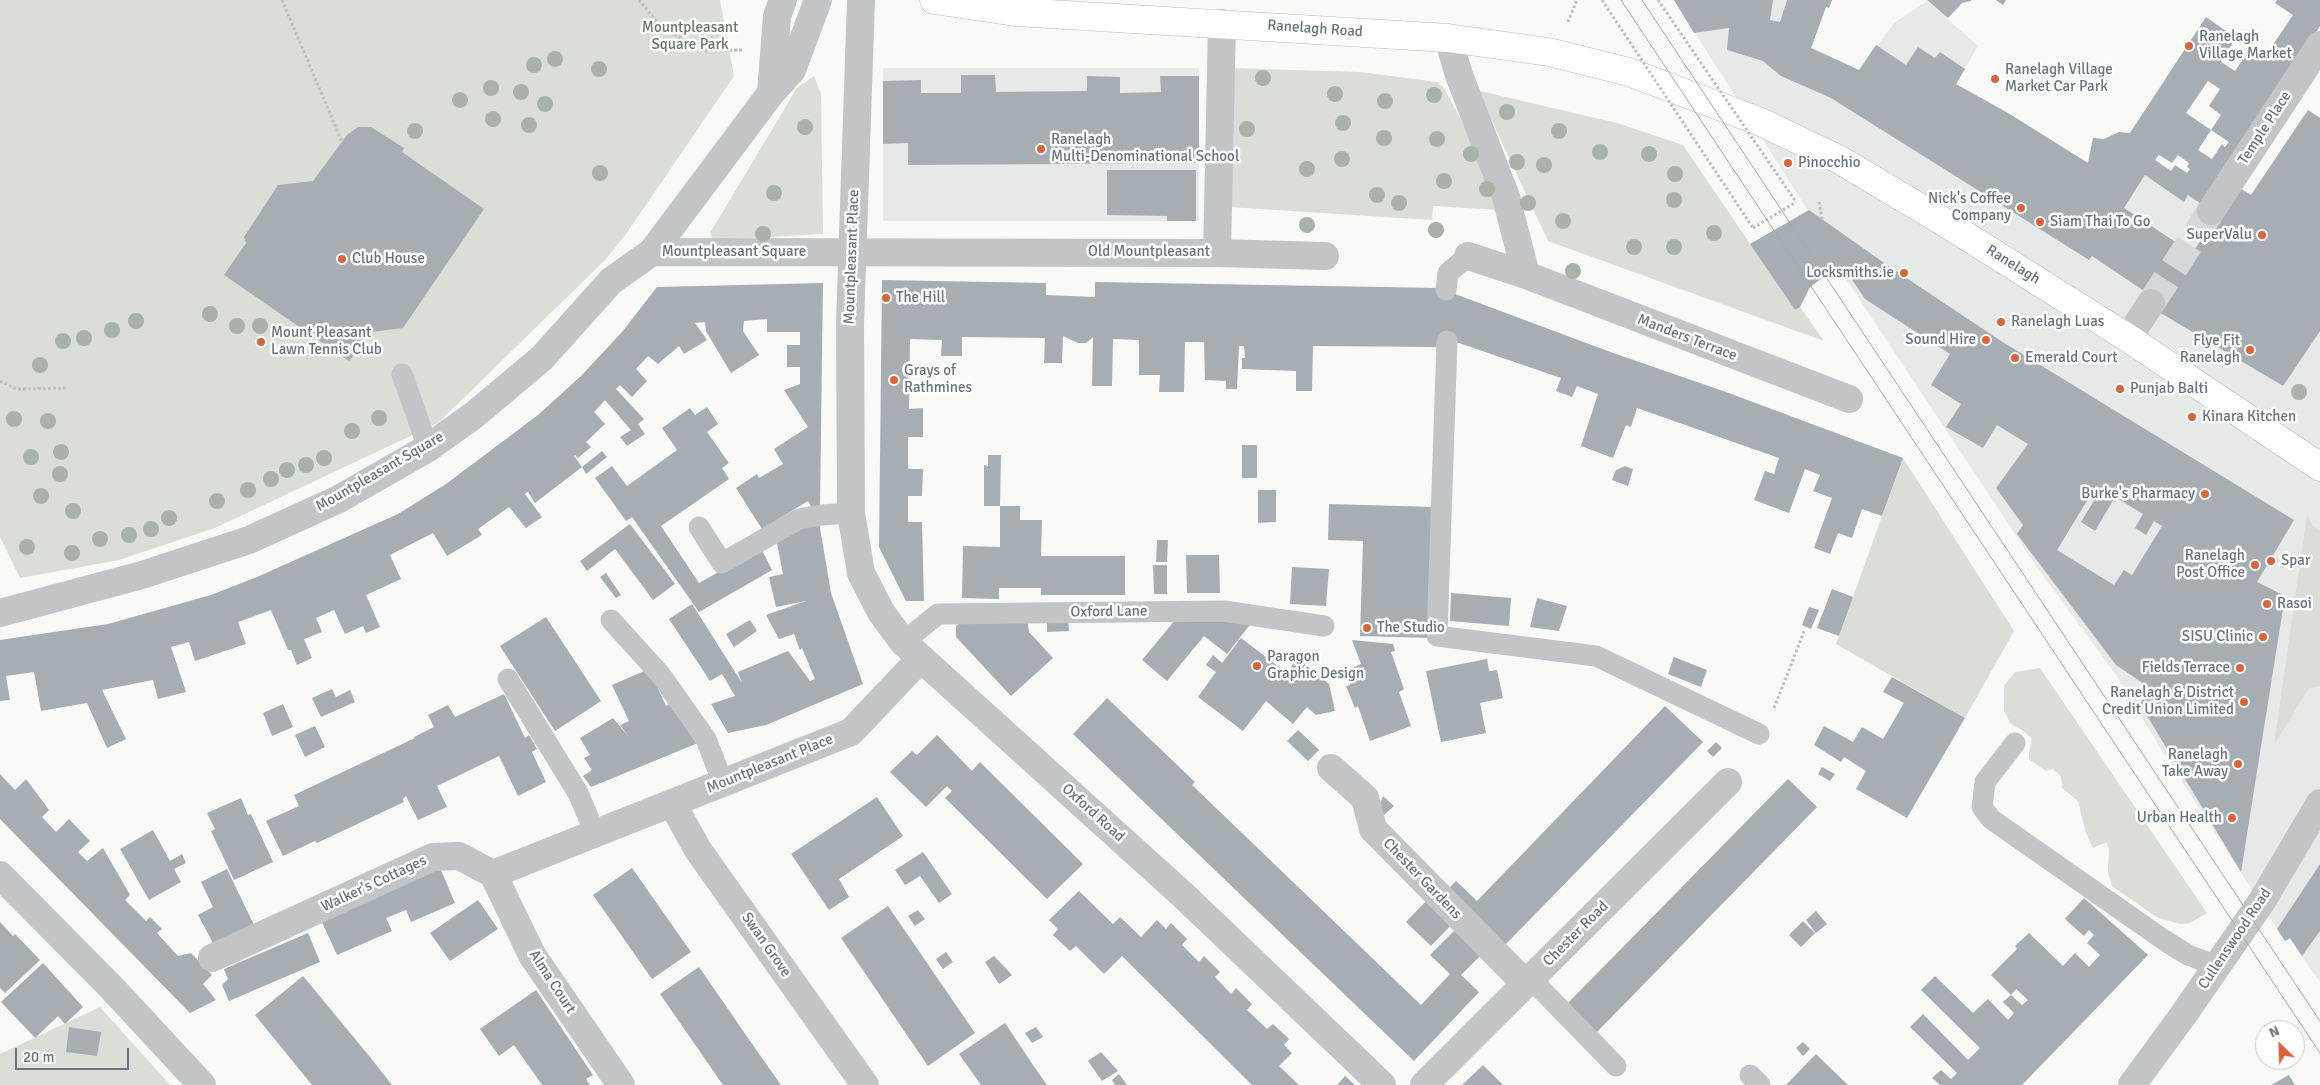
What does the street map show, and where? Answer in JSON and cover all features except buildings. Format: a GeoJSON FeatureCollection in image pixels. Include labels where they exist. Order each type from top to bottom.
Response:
{"type":"FeatureCollection","features":[{"type":"Feature","properties":{"kind":"main road","name":"Ranelagh Road"},"geometry":{"type":"LineString","coordinates":[[934,0],[1016,12],[1448,38],[1549,52],[1628,72],[1688,94]]}},
{"type":"Feature","properties":{"kind":"main road","name":"Ranelagh"},"geometry":{"type":"LineString","coordinates":[[1688,94],[1787,133],[1840,160],[1944,222],[2128,338],[2320,467]]}},
{"type":"Feature","properties":{"kind":"street"},"geometry":{"type":"LineString","coordinates":[[771,93],[777,16],[783,0]]}},
{"type":"Feature","properties":{"kind":"street"},"geometry":{"type":"LineString","coordinates":[[652,252],[771,93],[792,70],[818,0]]}},
{"type":"Feature","properties":{"kind":"street","name":"Mountpleasant Place"},"geometry":{"type":"LineString","coordinates":[[851,514],[850,324],[861,0]]}},
{"type":"Feature","properties":{"kind":"street","name":"Old Mountpleasant"},"geometry":{"type":"LineString","coordinates":[[852,252],[1217,253],[1222,23]]}},
{"type":"Feature","properties":{"kind":"street"},"geometry":{"type":"LineString","coordinates":[[1448,38],[1459,75],[1506,197],[1526,275]]}},
{"type":"Feature","properties":{"kind":"street","name":"Temple Place"},"geometry":{"type":"LineString","coordinates":[[2211,212],[2320,44]]}},
{"type":"Feature","properties":{"kind":"street","name":"Mountpleasant Square"},"geometry":{"type":"LineString","coordinates":[[1,609],[142,575],[249,540],[339,499],[428,448],[474,415],[542,358],[611,281],[652,252],[852,252]]}},
{"type":"Feature","properties":{"kind":"street"},"geometry":{"type":"LineString","coordinates":[[1217,253],[1325,256]]}},
{"type":"Feature","properties":{"kind":"street","name":"Manders Terrace"},"geometry":{"type":"LineString","coordinates":[[1468,256],[1526,275],[1849,399]]}},
{"type":"Feature","properties":{"kind":"street"},"geometry":{"type":"LineString","coordinates":[[2128,338],[2151,303]]}},
{"type":"Feature","properties":{"kind":"street","name":"Oxford Road"},"geometry":{"type":"LineString","coordinates":[[851,514],[861,573],[881,612],[912,650],[1177,890],[1382,1085]]}},
{"type":"Feature","properties":{"kind":"street","name":"Mountpleasant Place"},"geometry":{"type":"LineString","coordinates":[[595,833],[851,732],[912,650]]}},
{"type":"Feature","properties":{"kind":"street","name":"Chester Gardens"},"geometry":{"type":"LineString","coordinates":[[1331,768],[1365,798],[1373,829],[1528,982]]}},
{"type":"Feature","properties":{"kind":"street","name":"Chester Road"},"geometry":{"type":"LineString","coordinates":[[1424,1085],[1728,782]]}},
{"type":"Feature","properties":{"kind":"street","name":"Swan Grove"},"geometry":{"type":"LineString","coordinates":[[672,803],[698,850],[865,1085]]}},
{"type":"Feature","properties":{"kind":"street","name":"Cullenswood Road"},"geometry":{"type":"LineString","coordinates":[[2143,1080],[2262,901],[2320,803]]}},
{"type":"Feature","properties":{"kind":"street"},"geometry":{"type":"LineString","coordinates":[[493,874],[595,833]]}},
{"type":"Feature","properties":{"kind":"street","name":"Walker's Cottages"},"geometry":{"type":"LineString","coordinates":[[212,958],[433,857],[459,856],[493,874]]}},
{"type":"Feature","properties":{"kind":"street","name":"Alma Court"},"geometry":{"type":"LineString","coordinates":[[493,874],[532,955],[621,1085]]}},
{"type":"Feature","properties":{"kind":"street"},"geometry":{"type":"LineString","coordinates":[[0,875],[110,986],[202,1085]]}},
{"type":"Feature","properties":{"kind":"lane"},"geometry":{"type":"LineString","coordinates":[[1446,290],[1448,273],[1468,256]]}},
{"type":"Feature","properties":{"kind":"lane"},"geometry":{"type":"LineString","coordinates":[[1447,341],[1437,636],[1596,656],[1758,734]]}},
{"type":"Feature","properties":{"kind":"lane"},"geometry":{"type":"LineString","coordinates":[[402,374],[428,448]]}},
{"type":"Feature","properties":{"kind":"lane"},"geometry":{"type":"LineString","coordinates":[[700,527],[722,563],[799,519],[821,515],[851,514]]}},
{"type":"Feature","properties":{"kind":"lane","name":"Oxford Lane"},"geometry":{"type":"LineString","coordinates":[[912,650],[938,614],[1224,611],[1324,626]]}},
{"type":"Feature","properties":{"kind":"lane"},"geometry":{"type":"LineString","coordinates":[[611,620],[660,674],[706,739],[723,784]]}},
{"type":"Feature","properties":{"kind":"lane"},"geometry":{"type":"LineString","coordinates":[[508,679],[578,793],[595,833]]}},
{"type":"Feature","properties":{"kind":"lane"},"geometry":{"type":"LineString","coordinates":[[2015,743],[1986,782],[1982,807],[1991,819],[2164,940],[2188,955],[2218,966]]}},
{"type":"Feature","properties":{"kind":"lane"},"geometry":{"type":"LineString","coordinates":[[1528,982],[1616,1066]]}},
{"type":"Feature","properties":{"kind":"path"},"geometry":{"type":"LineString","coordinates":[[282,0],[342,142]]}},
{"type":"Feature","properties":{"kind":"path"},"geometry":{"type":"LineString","coordinates":[[639,0],[660,26],[703,51],[750,50],[729,50]]}},
{"type":"Feature","properties":{"kind":"path"},"geometry":{"type":"LineString","coordinates":[[1568,22],[1577,0]]}},
{"type":"Feature","properties":{"kind":"path"},"geometry":{"type":"LineString","coordinates":[[1602,0],[1753,228],[1796,202],[1658,0]]}},
{"type":"Feature","properties":{"kind":"path"},"geometry":{"type":"LineString","coordinates":[[1820,202],[1822,218]]}},
{"type":"Feature","properties":{"kind":"path"},"geometry":{"type":"LineString","coordinates":[[0,382],[17,388],[68,388]]}},
{"type":"Feature","properties":{"kind":"path"},"geometry":{"type":"LineString","coordinates":[[1758,734],[1763,736],[1806,629]]}},
{"type":"Feature","properties":{"kind":"shaded area"},"geometry":{"type":"Polygon","coordinates":[[[1674,0],[1832,0],[1829,8],[1826,7],[1811,47],[1859,70],[1894,23],[1927,1],[1978,46],[1956,84],[2134,193],[2145,175],[2184,201],[2188,195],[2211,211],[2238,187],[2251,195],[2308,110],[2320,117],[2320,982],[2290,939],[2285,941],[2163,752],[2116,675],[2041,573],[1844,276],[1847,272],[1674,0]]]}},
{"type":"Feature","properties":{"kind":"shaded area","name":"Ranelagh Multi-Denominational School"},"geometry":{"type":"Polygon","coordinates":[[[883,68],[1199,68],[1199,221],[883,221],[883,68]]]}},
{"type":"Feature","properties":{"kind":"green space","name":"Mount Pleasant Lawn Tennis Club"},"geometry":{"type":"Polygon","coordinates":[[[0,0],[720,0],[734,76],[626,234],[605,260],[438,423],[215,528],[119,560],[20,578],[0,537],[0,0]]]}},
{"type":"Feature","properties":{"kind":"green space"},"geometry":{"type":"Polygon","coordinates":[[[1230,68],[1360,72],[1437,82],[1444,88],[1462,122],[1500,210],[1433,206],[1432,220],[1229,207],[1230,68]]]}},
{"type":"Feature","properties":{"kind":"green space"},"geometry":{"type":"Polygon","coordinates":[[[814,76],[821,94],[823,234],[713,240],[710,233],[797,88],[814,76]]]}},
{"type":"Feature","properties":{"kind":"green space"},"geometry":{"type":"Polygon","coordinates":[[[1480,91],[1617,123],[1683,145],[1795,310],[1800,307],[1824,341],[1548,241],[1489,115],[1480,91]]]}},
{"type":"Feature","properties":{"kind":"green space"},"geometry":{"type":"Polygon","coordinates":[[[1903,458],[2014,631],[1965,718],[1836,644],[1903,458]]]}},
{"type":"Feature","properties":{"kind":"green space"},"geometry":{"type":"Polygon","coordinates":[[[2307,515],[2313,526],[2320,531],[2320,686],[2309,688],[2274,745],[2307,515]]]}},
{"type":"Feature","properties":{"kind":"green space"},"geometry":{"type":"Polygon","coordinates":[[[2040,668],[2207,913],[2190,923],[2180,924],[2158,918],[2112,886],[2108,872],[2109,850],[2107,842],[2093,848],[2086,833],[2078,801],[2062,788],[2061,776],[2053,769],[2046,771],[2029,759],[2032,739],[2025,732],[2010,723],[2004,710],[2004,686],[2015,672],[2040,668]]]}},
{"type":"Feature","properties":{"kind":"green space"},"geometry":{"type":"Polygon","coordinates":[[[100,1007],[170,1085],[0,1085],[0,1054],[100,1007]]]}},
{"type":"Feature","properties":{"kind":"tunnel"},"geometry":{"type":"LineString","coordinates":[[2151,303],[2211,211]]}},
{"type":"Feature","properties":{"kind":"tram line"},"geometry":{"type":"LineString","coordinates":[[1621,0],[2320,1053]]}},
{"type":"Feature","properties":{"kind":"tram line"},"geometry":{"type":"LineString","coordinates":[[1642,0],[2320,1021]]}},
{"type":"Feature","properties":{"kind":"place","name":"Ranelagh Village Market"},"geometry":{"type":"Point","coordinates":[2189,46]}},
{"type":"Feature","properties":{"kind":"place","name":"Ranelagh Village Market Car Park"},"geometry":{"type":"Point","coordinates":[1995,79]}},
{"type":"Feature","properties":{"kind":"place","name":"Ranelagh Multi-Denominational School"},"geometry":{"type":"Point","coordinates":[1041,149]}},
{"type":"Feature","properties":{"kind":"place","name":"Pinocchio"},"geometry":{"type":"Point","coordinates":[1788,163]}},
{"type":"Feature","properties":{"kind":"place","name":"Nick's Coffee Company"},"geometry":{"type":"Point","coordinates":[2021,208]}},
{"type":"Feature","properties":{"kind":"place","name":"Siam Thai To Go"},"geometry":{"type":"Point","coordinates":[2040,222]}},
{"type":"Feature","properties":{"kind":"place","name":"SuperValu"},"geometry":{"type":"Point","coordinates":[2262,235]}},
{"type":"Feature","properties":{"kind":"place","name":"Club House"},"geometry":{"type":"Point","coordinates":[342,259]}},
{"type":"Feature","properties":{"kind":"place","name":"Locksmiths.ie"},"geometry":{"type":"Point","coordinates":[1904,273]}},
{"type":"Feature","properties":{"kind":"place","name":"The Hill"},"geometry":{"type":"Point","coordinates":[886,298]}},
{"type":"Feature","properties":{"kind":"place","name":"Ranelagh Luas"},"geometry":{"type":"Point","coordinates":[2001,322]}},
{"type":"Feature","properties":{"kind":"place","name":"Sound Hire"},"geometry":{"type":"Point","coordinates":[1986,340]}},
{"type":"Feature","properties":{"kind":"place","name":"Mount Pleasant Lawn Tennis Club"},"geometry":{"type":"Point","coordinates":[261,342]}},
{"type":"Feature","properties":{"kind":"place","name":"Flye Fit Ranelagh"},"geometry":{"type":"Point","coordinates":[2250,350]}},
{"type":"Feature","properties":{"kind":"place","name":"Emerald Court"},"geometry":{"type":"Point","coordinates":[2015,358]}},
{"type":"Feature","properties":{"kind":"place","name":"Grays of Rathmines"},"geometry":{"type":"Point","coordinates":[894,380]}},
{"type":"Feature","properties":{"kind":"place","name":"Punjab Balti"},"geometry":{"type":"Point","coordinates":[2120,389]}},
{"type":"Feature","properties":{"kind":"place","name":"Kinara Kitchen"},"geometry":{"type":"Point","coordinates":[2192,417]}},
{"type":"Feature","properties":{"kind":"place","name":"Burke's Pharmacy"},"geometry":{"type":"Point","coordinates":[2205,494]}},
{"type":"Feature","properties":{"kind":"place","name":"Spar"},"geometry":{"type":"Point","coordinates":[2271,561]}},
{"type":"Feature","properties":{"kind":"place","name":"Ranelagh Post Office"},"geometry":{"type":"Point","coordinates":[2255,565]}},
{"type":"Feature","properties":{"kind":"place","name":"Rasoi"},"geometry":{"type":"Point","coordinates":[2267,604]}},
{"type":"Feature","properties":{"kind":"place","name":"The Studio"},"geometry":{"type":"Point","coordinates":[1367,628]}},
{"type":"Feature","properties":{"kind":"place","name":"SISU Clinic"},"geometry":{"type":"Point","coordinates":[2263,637]}},
{"type":"Feature","properties":{"kind":"place","name":"Paragon Graphic Design"},"geometry":{"type":"Point","coordinates":[1257,666]}},
{"type":"Feature","properties":{"kind":"place","name":"Fields Terrace"},"geometry":{"type":"Point","coordinates":[2240,668]}},
{"type":"Feature","properties":{"kind":"place","name":"Ranelagh & District Credit Union Limited"},"geometry":{"type":"Point","coordinates":[2244,702]}},
{"type":"Feature","properties":{"kind":"place","name":"Ranelagh Take Away"},"geometry":{"type":"Point","coordinates":[2238,764]}},
{"type":"Feature","properties":{"kind":"place","name":"Urban Health"},"geometry":{"type":"Point","coordinates":[2232,818]}},
{"type":"Feature","properties":{"kind":"park label","name":"Mountpleasant Square Park"},"geometry":{"type":"Point","coordinates":[690,36]}}]}
